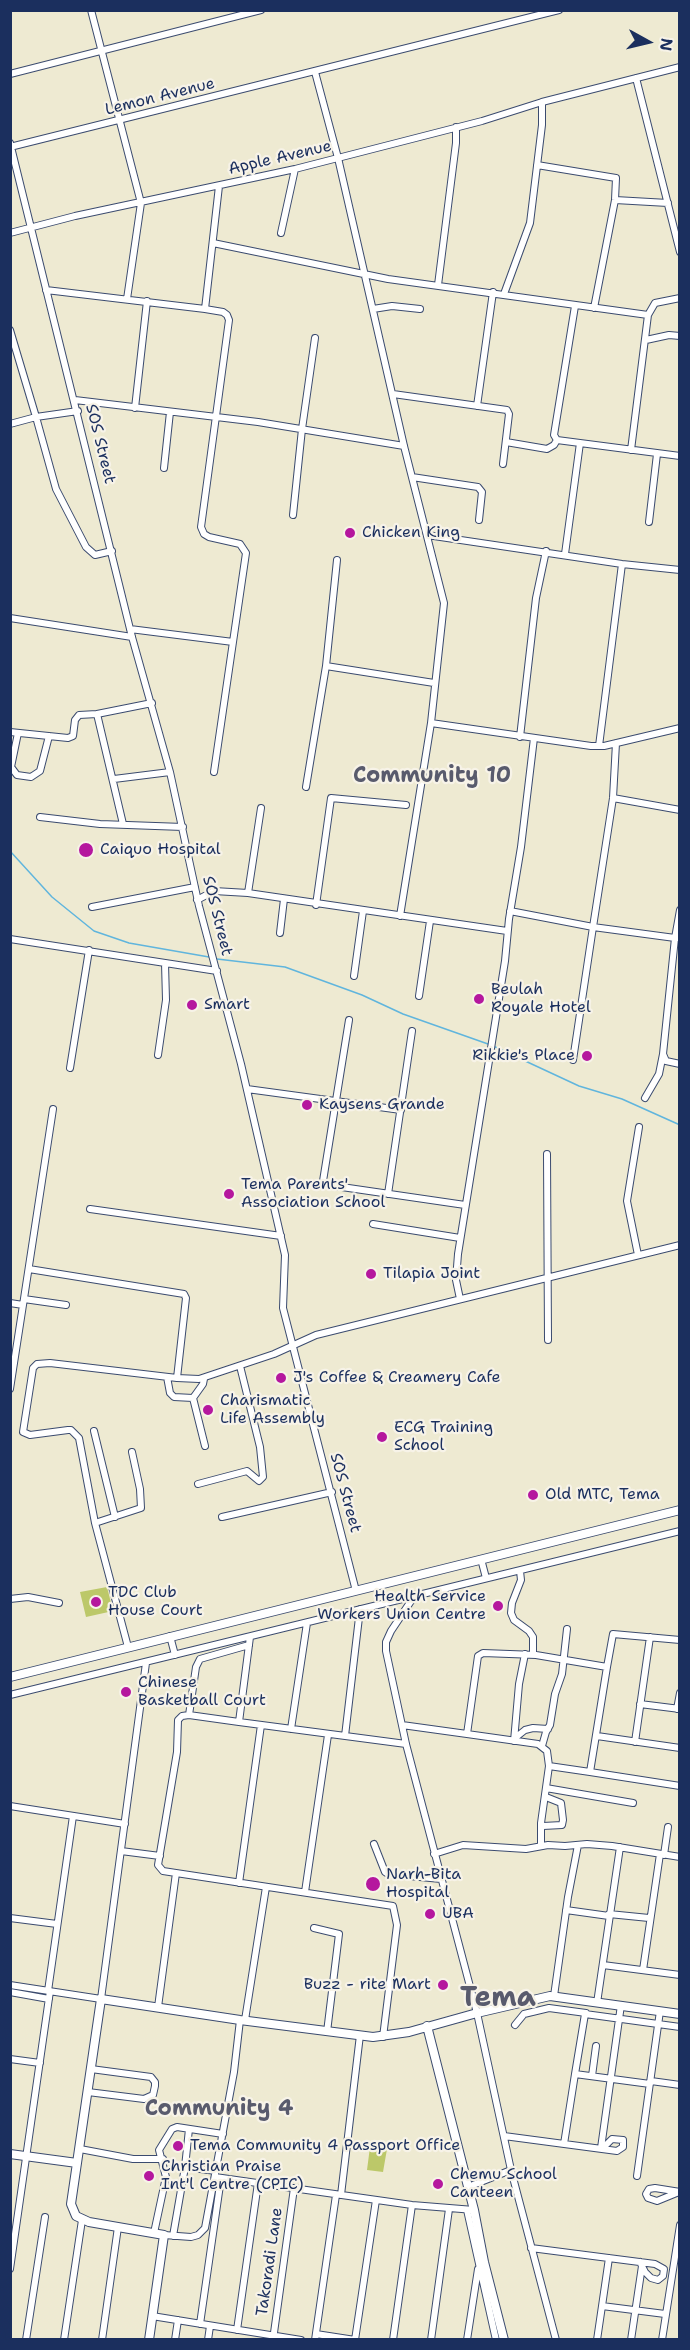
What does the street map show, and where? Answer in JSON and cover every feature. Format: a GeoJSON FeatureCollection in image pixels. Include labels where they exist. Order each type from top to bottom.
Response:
{"type":"FeatureCollection","features":[{"type":"Feature","properties":{"kind":"main road"},"geometry":{"type":"LineString","coordinates":[[10,1677],[680,1510]]}},
{"type":"Feature","properties":{"kind":"street"},"geometry":{"type":"LineString","coordinates":[[91,10],[141,203],[127,299]]}},
{"type":"Feature","properties":{"kind":"street"},"geometry":{"type":"LineString","coordinates":[[10,74],[261,10]]}},
{"type":"Feature","properties":{"kind":"street","name":"Lemon Avenue"},"geometry":{"type":"LineString","coordinates":[[11,145],[121,120],[559,10]]}},
{"type":"Feature","properties":{"kind":"street","name":"Apple Avenue"},"geometry":{"type":"LineString","coordinates":[[10,233],[32,226],[295,169],[680,67]]}},
{"type":"Feature","properties":{"kind":"street"},"geometry":{"type":"LineString","coordinates":[[315,72],[338,158],[404,446],[444,603],[431,723],[400,916]]}},
{"type":"Feature","properties":{"kind":"street"},"geometry":{"type":"LineString","coordinates":[[636,78],[651,146],[679,249]]}},
{"type":"Feature","properties":{"kind":"street"},"geometry":{"type":"LineString","coordinates":[[504,294],[530,223],[544,111],[542,102]]}},
{"type":"Feature","properties":{"kind":"street"},"geometry":{"type":"LineString","coordinates":[[438,285],[455,157],[456,127]]}},
{"type":"Feature","properties":{"kind":"street","name":"SOS Street"},"geometry":{"type":"LineString","coordinates":[[11,145],[132,637],[170,772],[197,900],[247,1089],[281,1236],[286,1267],[282,1301],[356,1591]]}},
{"type":"Feature","properties":{"kind":"street"},"geometry":{"type":"LineString","coordinates":[[537,165],[614,176],[616,181],[615,200],[594,308]]}},
{"type":"Feature","properties":{"kind":"street"},"geometry":{"type":"LineString","coordinates":[[281,233],[295,169]]}},
{"type":"Feature","properties":{"kind":"street"},"geometry":{"type":"LineString","coordinates":[[205,309],[219,186]]}},
{"type":"Feature","properties":{"kind":"street"},"geometry":{"type":"LineString","coordinates":[[615,200],[668,203]]}},
{"type":"Feature","properties":{"kind":"street"},"geometry":{"type":"LineString","coordinates":[[213,243],[364,273],[648,315]]}},
{"type":"Feature","properties":{"kind":"street"},"geometry":{"type":"LineString","coordinates":[[46,290],[205,309],[223,312],[229,320],[201,527],[204,534],[209,537],[240,544],[245,549],[214,772]]}},
{"type":"Feature","properties":{"kind":"street"},"geometry":{"type":"LineString","coordinates":[[477,406],[493,292]]}},
{"type":"Feature","properties":{"kind":"street"},"geometry":{"type":"LineString","coordinates":[[632,450],[648,315],[655,303],[680,298]]}},
{"type":"Feature","properties":{"kind":"street"},"geometry":{"type":"LineString","coordinates":[[135,408],[147,301]]}},
{"type":"Feature","properties":{"kind":"street"},"geometry":{"type":"LineString","coordinates":[[373,309],[392,306],[420,309]]}},
{"type":"Feature","properties":{"kind":"street"},"geometry":{"type":"LineString","coordinates":[[557,440],[554,427],[575,306]]}},
{"type":"Feature","properties":{"kind":"street"},"geometry":{"type":"LineString","coordinates":[[10,330],[56,489],[86,547],[95,555],[112,551]]}},
{"type":"Feature","properties":{"kind":"street"},"geometry":{"type":"LineString","coordinates":[[646,340],[669,335],[680,336]]}},
{"type":"Feature","properties":{"kind":"street"},"geometry":{"type":"LineString","coordinates":[[293,515],[315,338]]}},
{"type":"Feature","properties":{"kind":"street"},"geometry":{"type":"LineString","coordinates":[[393,394],[507,410],[509,414],[503,464]]}},
{"type":"Feature","properties":{"kind":"street"},"geometry":{"type":"LineString","coordinates":[[75,400],[302,429],[404,446]]}},
{"type":"Feature","properties":{"kind":"street"},"geometry":{"type":"LineString","coordinates":[[10,424],[36,417],[78,411]]}},
{"type":"Feature","properties":{"kind":"street"},"geometry":{"type":"LineString","coordinates":[[164,468],[170,412]]}},
{"type":"Feature","properties":{"kind":"street"},"geometry":{"type":"LineString","coordinates":[[506,442],[547,448],[554,445],[557,440]]}},
{"type":"Feature","properties":{"kind":"street"},"geometry":{"type":"LineString","coordinates":[[557,440],[680,456]]}},
{"type":"Feature","properties":{"kind":"street"},"geometry":{"type":"LineString","coordinates":[[565,554],[580,443]]}},
{"type":"Feature","properties":{"kind":"street"},"geometry":{"type":"LineString","coordinates":[[649,522],[657,453]]}},
{"type":"Feature","properties":{"kind":"street"},"geometry":{"type":"LineString","coordinates":[[412,477],[478,487],[482,492],[479,519]]}},
{"type":"Feature","properties":{"kind":"street"},"geometry":{"type":"LineString","coordinates":[[428,535],[622,564],[680,570]]}},
{"type":"Feature","properties":{"kind":"street"},"geometry":{"type":"LineString","coordinates":[[520,736],[536,598],[546,551]]}},
{"type":"Feature","properties":{"kind":"street"},"geometry":{"type":"LineString","coordinates":[[306,787],[326,666],[337,560]]}},
{"type":"Feature","properties":{"kind":"street"},"geometry":{"type":"LineString","coordinates":[[599,746],[622,564]]}},
{"type":"Feature","properties":{"kind":"street"},"geometry":{"type":"LineString","coordinates":[[10,618],[132,637]]}},
{"type":"Feature","properties":{"kind":"street"},"geometry":{"type":"LineString","coordinates":[[130,629],[233,642]]}},
{"type":"Feature","properties":{"kind":"street"},"geometry":{"type":"LineString","coordinates":[[326,666],[434,683]]}},
{"type":"Feature","properties":{"kind":"street"},"geometry":{"type":"LineString","coordinates":[[50,736],[40,771],[31,777],[17,775],[10,767],[14,733],[70,737],[73,736],[76,716],[152,703]]}},
{"type":"Feature","properties":{"kind":"street"},"geometry":{"type":"LineString","coordinates":[[97,714],[123,824]]}},
{"type":"Feature","properties":{"kind":"street"},"geometry":{"type":"LineString","coordinates":[[431,723],[599,746],[680,728]]}},
{"type":"Feature","properties":{"kind":"street"},"geometry":{"type":"LineString","coordinates":[[460,1299],[456,1280],[460,1238],[505,961],[534,738]]}},
{"type":"Feature","properties":{"kind":"street"},"geometry":{"type":"LineString","coordinates":[[573,1060],[613,798],[616,743]]}},
{"type":"Feature","properties":{"kind":"street"},"geometry":{"type":"LineString","coordinates":[[114,779],[170,772]]}},
{"type":"Feature","properties":{"kind":"street"},"geometry":{"type":"LineString","coordinates":[[316,904],[332,798],[406,805]]}},
{"type":"Feature","properties":{"kind":"street"},"geometry":{"type":"LineString","coordinates":[[613,798],[680,810]]}},
{"type":"Feature","properties":{"kind":"street"},"geometry":{"type":"LineString","coordinates":[[248,893],[261,808]]}},
{"type":"Feature","properties":{"kind":"street"},"geometry":{"type":"LineString","coordinates":[[40,817],[183,827]]}},
{"type":"Feature","properties":{"kind":"street"},"geometry":{"type":"LineString","coordinates":[[92,907],[195,887]]}},
{"type":"Feature","properties":{"kind":"street"},"geometry":{"type":"LineString","coordinates":[[197,900],[214,891],[248,893],[507,932]]}},
{"type":"Feature","properties":{"kind":"street"},"geometry":{"type":"LineString","coordinates":[[280,933],[284,899]]}},
{"type":"Feature","properties":{"kind":"street"},"geometry":{"type":"LineString","coordinates":[[645,1098],[659,1074],[663,1054],[680,910]]}},
{"type":"Feature","properties":{"kind":"street"},"geometry":{"type":"LineString","coordinates":[[354,976],[363,911]]}},
{"type":"Feature","properties":{"kind":"street"},"geometry":{"type":"LineString","coordinates":[[510,911],[593,927],[677,938]]}},
{"type":"Feature","properties":{"kind":"street"},"geometry":{"type":"LineString","coordinates":[[419,996],[430,921]]}},
{"type":"Feature","properties":{"kind":"street"},"geometry":{"type":"LineString","coordinates":[[10,939],[217,971]]}},
{"type":"Feature","properties":{"kind":"street"},"geometry":{"type":"LineString","coordinates":[[70,1068],[89,950]]}},
{"type":"Feature","properties":{"kind":"street"},"geometry":{"type":"LineString","coordinates":[[158,1055],[166,1000],[165,963]]}},
{"type":"Feature","properties":{"kind":"street"},"geometry":{"type":"LineString","coordinates":[[349,1020],[323,1181],[328,1185],[465,1205]]}},
{"type":"Feature","properties":{"kind":"street"},"geometry":{"type":"LineString","coordinates":[[388,1194],[412,1031]]}},
{"type":"Feature","properties":{"kind":"street"},"geometry":{"type":"LineString","coordinates":[[663,1054],[666,1061],[680,1064]]}},
{"type":"Feature","properties":{"kind":"street"},"geometry":{"type":"LineString","coordinates":[[247,1089],[401,1110]]}},
{"type":"Feature","properties":{"kind":"street"},"geometry":{"type":"LineString","coordinates":[[10,1389],[53,1109]]}},
{"type":"Feature","properties":{"kind":"street"},"geometry":{"type":"LineString","coordinates":[[638,1255],[627,1202],[639,1127]]}},
{"type":"Feature","properties":{"kind":"street"},"geometry":{"type":"LineString","coordinates":[[547,1154],[548,1340]]}},
{"type":"Feature","properties":{"kind":"street"},"geometry":{"type":"LineString","coordinates":[[90,1209],[281,1236]]}},
{"type":"Feature","properties":{"kind":"street"},"geometry":{"type":"LineString","coordinates":[[373,1224],[460,1238]]}},
{"type":"Feature","properties":{"kind":"street"},"geometry":{"type":"LineString","coordinates":[[128,1647],[95,1523],[79,1438],[71,1430],[30,1435],[23,1432],[34,1366],[40,1363],[50,1363],[167,1377],[204,1379],[281,1351],[316,1335],[680,1245]]}},
{"type":"Feature","properties":{"kind":"street"},"geometry":{"type":"LineString","coordinates":[[29,1269],[184,1294],[186,1298],[177,1378]]}},
{"type":"Feature","properties":{"kind":"street"},"geometry":{"type":"LineString","coordinates":[[10,1303],[66,1305]]}},
{"type":"Feature","properties":{"kind":"street"},"geometry":{"type":"LineString","coordinates":[[198,1484],[247,1471],[259,1481],[263,1477],[260,1447],[240,1366]]}},
{"type":"Feature","properties":{"kind":"street"},"geometry":{"type":"LineString","coordinates":[[167,1377],[170,1393],[174,1397],[193,1398]]}},
{"type":"Feature","properties":{"kind":"street"},"geometry":{"type":"LineString","coordinates":[[204,1379],[193,1398],[205,1446]]}},
{"type":"Feature","properties":{"kind":"street"},"geometry":{"type":"LineString","coordinates":[[94,1431],[115,1517]]}},
{"type":"Feature","properties":{"kind":"street"},"geometry":{"type":"LineString","coordinates":[[95,1523],[137,1511],[141,1506],[140,1489],[132,1452]]}},
{"type":"Feature","properties":{"kind":"street"},"geometry":{"type":"LineString","coordinates":[[222,1517],[332,1492]]}},
{"type":"Feature","properties":{"kind":"street"},"geometry":{"type":"LineString","coordinates":[[189,1715],[196,1667],[200,1659],[307,1623],[680,1531]]}},
{"type":"Feature","properties":{"kind":"street"},"geometry":{"type":"LineString","coordinates":[[481,1559],[486,1578]]}},
{"type":"Feature","properties":{"kind":"street"},"geometry":{"type":"LineString","coordinates":[[520,1571],[521,1580],[512,1602],[512,1613],[514,1620],[530,1631],[533,1637],[533,1655]]}},
{"type":"Feature","properties":{"kind":"street"},"geometry":{"type":"LineString","coordinates":[[415,1595],[386,1642],[386,1651],[406,1744],[477,2013],[511,2170],[556,2340]]}},
{"type":"Feature","properties":{"kind":"street"},"geometry":{"type":"LineString","coordinates":[[10,1599],[28,1597],[59,1603]]}},
{"type":"Feature","properties":{"kind":"street"},"geometry":{"type":"LineString","coordinates":[[345,1736],[360,1609]]}},
{"type":"Feature","properties":{"kind":"street"},"geometry":{"type":"LineString","coordinates":[[291,1730],[307,1623]]}},
{"type":"Feature","properties":{"kind":"street"},"geometry":{"type":"LineString","coordinates":[[542,1746],[551,1723],[554,1698],[564,1661],[567,1629]]}},
{"type":"Feature","properties":{"kind":"street"},"geometry":{"type":"LineString","coordinates":[[590,1772],[612,1651],[612,1635],[680,1640]]}},
{"type":"Feature","properties":{"kind":"street"},"geometry":{"type":"LineString","coordinates":[[170,1636],[175,1655]]}},
{"type":"Feature","properties":{"kind":"street"},"geometry":{"type":"LineString","coordinates":[[635,1742],[650,1637]]}},
{"type":"Feature","properties":{"kind":"street"},"geometry":{"type":"LineString","coordinates":[[10,1695],[175,1655],[250,1641]]}},
{"type":"Feature","properties":{"kind":"street"},"geometry":{"type":"LineString","coordinates":[[239,1722],[250,1641]]}},
{"type":"Feature","properties":{"kind":"street"},"geometry":{"type":"LineString","coordinates":[[467,1734],[478,1656],[483,1653],[525,1654],[608,1667]]}},
{"type":"Feature","properties":{"kind":"street"},"geometry":{"type":"LineString","coordinates":[[514,1740],[519,1684],[525,1654]]}},
{"type":"Feature","properties":{"kind":"street"},"geometry":{"type":"LineString","coordinates":[[146,1663],[71,2205],[76,2216],[82,2220],[164,2235],[191,2237],[198,2235],[205,2228],[217,2175]]}},
{"type":"Feature","properties":{"kind":"street"},"geometry":{"type":"LineString","coordinates":[[640,1704],[678,1709],[680,1693]]}},
{"type":"Feature","properties":{"kind":"street"},"geometry":{"type":"LineString","coordinates":[[383,2037],[397,1925],[395,1909],[391,1905],[176,1873],[160,1870],[158,1863],[177,1752],[178,1720],[182,1716],[189,1715],[406,1744]]}},
{"type":"Feature","properties":{"kind":"street"},"geometry":{"type":"LineString","coordinates":[[238,1884],[261,1725]]}},
{"type":"Feature","properties":{"kind":"street"},"geometry":{"type":"LineString","coordinates":[[402,1725],[542,1746],[548,1754],[549,1766],[546,1797],[543,1802],[542,1846]]}},
{"type":"Feature","properties":{"kind":"street"},"geometry":{"type":"LineString","coordinates":[[514,1740],[525,1730],[548,1729]]}},
{"type":"Feature","properties":{"kind":"street"},"geometry":{"type":"LineString","coordinates":[[305,1892],[328,1735]]}},
{"type":"Feature","properties":{"kind":"street"},"geometry":{"type":"LineString","coordinates":[[597,1736],[680,1748]]}},
{"type":"Feature","properties":{"kind":"street"},"geometry":{"type":"LineString","coordinates":[[549,1766],[680,1786]]}},
{"type":"Feature","properties":{"kind":"street"},"geometry":{"type":"LineString","coordinates":[[546,1788],[633,1803]]}},
{"type":"Feature","properties":{"kind":"street"},"geometry":{"type":"LineString","coordinates":[[543,1826],[562,1825],[563,1820],[561,1803],[546,1797]]}},
{"type":"Feature","properties":{"kind":"street"},"geometry":{"type":"LineString","coordinates":[[10,1806],[125,1824]]}},
{"type":"Feature","properties":{"kind":"street"},"geometry":{"type":"LineString","coordinates":[[10,2269],[73,1816]]}},
{"type":"Feature","properties":{"kind":"street"},"geometry":{"type":"LineString","coordinates":[[643,1970],[649,1918],[668,1827]]}},
{"type":"Feature","properties":{"kind":"street"},"geometry":{"type":"LineString","coordinates":[[374,1844],[385,1872],[388,1874],[441,1879]]}},
{"type":"Feature","properties":{"kind":"street"},"geometry":{"type":"LineString","coordinates":[[435,1854],[463,1845],[526,1849],[578,1845],[620,1847],[680,1857]]}},
{"type":"Feature","properties":{"kind":"street"},"geometry":{"type":"LineString","coordinates":[[554,1996],[578,1845]]}},
{"type":"Feature","properties":{"kind":"street"},"geometry":{"type":"LineString","coordinates":[[597,2003],[620,1847]]}},
{"type":"Feature","properties":{"kind":"street"},"geometry":{"type":"LineString","coordinates":[[121,1851],[160,1856]]}},
{"type":"Feature","properties":{"kind":"street"},"geometry":{"type":"LineString","coordinates":[[158,2007],[176,1873]]}},
{"type":"Feature","properties":{"kind":"street"},"geometry":{"type":"LineString","coordinates":[[200,2324],[223,2134],[266,1887]]}},
{"type":"Feature","properties":{"kind":"street"},"geometry":{"type":"LineString","coordinates":[[566,1910],[649,1918]]}},
{"type":"Feature","properties":{"kind":"street"},"geometry":{"type":"LineString","coordinates":[[10,1918],[57,1924]]}},
{"type":"Feature","properties":{"kind":"street"},"geometry":{"type":"LineString","coordinates":[[314,1928],[339,1934],[327,2032]]}},
{"type":"Feature","properties":{"kind":"street"},"geometry":{"type":"LineString","coordinates":[[603,1965],[680,1975]]}},
{"type":"Feature","properties":{"kind":"street"},"geometry":{"type":"LineString","coordinates":[[10,1985],[49,1994]]}},
{"type":"Feature","properties":{"kind":"street"},"geometry":{"type":"LineString","coordinates":[[10,1992],[101,1998],[327,2032],[383,2037],[554,1996],[680,2014]]}},
{"type":"Feature","properties":{"kind":"street"},"geometry":{"type":"LineString","coordinates":[[504,2136],[602,2148],[621,2006]]}},
{"type":"Feature","properties":{"kind":"street"},"geometry":{"type":"LineString","coordinates":[[515,2025],[524,2014],[549,2008],[680,2026]]}},
{"type":"Feature","properties":{"kind":"street"},"geometry":{"type":"LineString","coordinates":[[637,2176],[660,2011]]}},
{"type":"Feature","properties":{"kind":"street"},"geometry":{"type":"LineString","coordinates":[[564,2144],[584,2015],[588,2013]]}},
{"type":"Feature","properties":{"kind":"street"},"geometry":{"type":"LineString","coordinates":[[427,2026],[468,2187],[478,2266],[496,2340]]}},
{"type":"Feature","properties":{"kind":"street"},"geometry":{"type":"LineString","coordinates":[[360,2035],[338,2195],[315,2337],[355,2340],[376,2200]]}},
{"type":"Feature","properties":{"kind":"street"},"geometry":{"type":"LineString","coordinates":[[592,2076],[596,2046]]}},
{"type":"Feature","properties":{"kind":"street"},"geometry":{"type":"LineString","coordinates":[[10,2058],[40,2063]]}},
{"type":"Feature","properties":{"kind":"street"},"geometry":{"type":"LineString","coordinates":[[88,2092],[144,2099],[153,2095],[154,2090],[155,2082],[151,2077],[91,2069]]}},
{"type":"Feature","properties":{"kind":"street"},"geometry":{"type":"LineString","coordinates":[[575,2074],[680,2085]]}},
{"type":"Feature","properties":{"kind":"street"},"geometry":{"type":"LineString","coordinates":[[154,2233],[165,2181],[163,2159],[159,2150],[172,2129],[177,2127],[223,2134]]}},
{"type":"Feature","properties":{"kind":"street"},"geometry":{"type":"LineString","coordinates":[[173,2236],[189,2129]]}},
{"type":"Feature","properties":{"kind":"street"},"geometry":{"type":"LineString","coordinates":[[80,2149],[133,2159],[163,2159]]}},
{"type":"Feature","properties":{"kind":"street"},"geometry":{"type":"LineString","coordinates":[[10,2154],[77,2163]]}},
{"type":"Feature","properties":{"kind":"street"},"geometry":{"type":"LineString","coordinates":[[185,2167],[258,2183],[412,2205],[471,2210]]}},
{"type":"Feature","properties":{"kind":"street"},"geometry":{"type":"LineString","coordinates":[[468,2187],[511,2170]]}},
{"type":"Feature","properties":{"kind":"street"},"geometry":{"type":"LineString","coordinates":[[240,2340],[239,2331],[258,2183]]}},
{"type":"Feature","properties":{"kind":"street","name":"Takoradi Lane"},"geometry":{"type":"LineString","coordinates":[[273,2338],[294,2188]]}},
{"type":"Feature","properties":{"kind":"street"},"geometry":{"type":"LineString","coordinates":[[393,2340],[412,2205]]}},
{"type":"Feature","properties":{"kind":"street"},"geometry":{"type":"LineString","coordinates":[[431,2340],[449,2209]]}},
{"type":"Feature","properties":{"kind":"street"},"geometry":{"type":"LineString","coordinates":[[471,2210],[504,2340]]}},
{"type":"Feature","properties":{"kind":"street"},"geometry":{"type":"LineString","coordinates":[[26,2340],[45,2217]]}},
{"type":"Feature","properties":{"kind":"street"},"geometry":{"type":"LineString","coordinates":[[64,2340],[82,2220]]}},
{"type":"Feature","properties":{"kind":"street"},"geometry":{"type":"LineString","coordinates":[[662,2340],[680,2224]]}},
{"type":"Feature","properties":{"kind":"street"},"geometry":{"type":"LineString","coordinates":[[102,2340],[118,2227]]}},
{"type":"Feature","properties":{"kind":"street"},"geometry":{"type":"LineString","coordinates":[[149,2340],[164,2235]]}},
{"type":"Feature","properties":{"kind":"street"},"geometry":{"type":"LineString","coordinates":[[531,2248],[641,2264],[631,2340]]}},
{"type":"Feature","properties":{"kind":"street"},"geometry":{"type":"LineString","coordinates":[[597,2340],[609,2258]]}},
{"type":"Feature","properties":{"kind":"street"},"geometry":{"type":"LineString","coordinates":[[466,2340],[478,2266]]}},
{"type":"Feature","properties":{"kind":"street"},"geometry":{"type":"LineString","coordinates":[[602,2306],[665,2314]]}},
{"type":"Feature","properties":{"kind":"street"},"geometry":{"type":"LineString","coordinates":[[152,2316],[273,2338],[301,2340]]}},
{"type":"Feature","properties":{"kind":"street"},"geometry":{"type":"LineString","coordinates":[[175,2340],[178,2320]]}},
{"type":"Feature","properties":{"kind":"street"},"geometry":{"type":"LineString","coordinates":[[208,2340],[210,2326]]}},
{"type":"Feature","properties":{"kind":"green space","name":"TDC Club House Court"},"geometry":{"type":"Polygon","coordinates":[[[107,1587],[113,1611],[86,1617],[80,1592],[107,1587]]]}},
{"type":"Feature","properties":{"kind":"green space"},"geometry":{"type":"Polygon","coordinates":[[[370,2147],[387,2149],[383,2172],[367,2170],[370,2147]]]}},
{"type":"Feature","properties":{"kind":"waterway"},"geometry":{"type":"LineString","coordinates":[[10,851],[52,897],[94,931],[129,943],[209,957]]}},
{"type":"Feature","properties":{"kind":"waterway"},"geometry":{"type":"LineString","coordinates":[[217,959],[285,967],[362,995],[403,1014],[488,1044]]}},
{"type":"Feature","properties":{"kind":"waterway"},"geometry":{"type":"LineString","coordinates":[[493,1046],[579,1086],[622,1099],[680,1125]]}},
{"type":"Feature","properties":{"kind":"place","name":"Chicken King"},"geometry":{"type":"Point","coordinates":[350,533]}},
{"type":"Feature","properties":{"kind":"place","name":"Caiquo Hospital"},"geometry":{"type":"Point","coordinates":[86,850]}},
{"type":"Feature","properties":{"kind":"place","name":"Beulah Royale Hotel"},"geometry":{"type":"Point","coordinates":[479,999]}},
{"type":"Feature","properties":{"kind":"place","name":"Smart"},"geometry":{"type":"Point","coordinates":[192,1005]}},
{"type":"Feature","properties":{"kind":"place","name":"Rikkie's Place"},"geometry":{"type":"Point","coordinates":[587,1056]}},
{"type":"Feature","properties":{"kind":"place","name":"Kaysens Grande"},"geometry":{"type":"Point","coordinates":[307,1105]}},
{"type":"Feature","properties":{"kind":"place","name":"Tema Parents' Association School"},"geometry":{"type":"Point","coordinates":[229,1194]}},
{"type":"Feature","properties":{"kind":"place","name":"Tilapia Joint"},"geometry":{"type":"Point","coordinates":[371,1274]}},
{"type":"Feature","properties":{"kind":"place","name":"J's Coffee & Creamery Cafe"},"geometry":{"type":"Point","coordinates":[281,1378]}},
{"type":"Feature","properties":{"kind":"place","name":"Charismatic Life Assembly"},"geometry":{"type":"Point","coordinates":[208,1410]}},
{"type":"Feature","properties":{"kind":"place","name":"ECG Training School"},"geometry":{"type":"Point","coordinates":[382,1437]}},
{"type":"Feature","properties":{"kind":"place","name":"Old MTC, Tema"},"geometry":{"type":"Point","coordinates":[533,1495]}},
{"type":"Feature","properties":{"kind":"place","name":"TDC Club House Court"},"geometry":{"type":"Point","coordinates":[96,1602]}},
{"type":"Feature","properties":{"kind":"place","name":"Health Service Workers Union Centre"},"geometry":{"type":"Point","coordinates":[498,1606]}},
{"type":"Feature","properties":{"kind":"place","name":"Chinese Basketball Court"},"geometry":{"type":"Point","coordinates":[126,1692]}},
{"type":"Feature","properties":{"kind":"place","name":"Narh-Bita Hospital"},"geometry":{"type":"Point","coordinates":[373,1884]}},
{"type":"Feature","properties":{"kind":"place","name":"UBA"},"geometry":{"type":"Point","coordinates":[430,1914]}},
{"type":"Feature","properties":{"kind":"place","name":"Buzz - rite Mart"},"geometry":{"type":"Point","coordinates":[443,1985]}},
{"type":"Feature","properties":{"kind":"place","name":"Tema Community 4 Passport Office"},"geometry":{"type":"Point","coordinates":[178,2146]}},
{"type":"Feature","properties":{"kind":"place","name":"Christian Praise Int'l Centre (CPIC)"},"geometry":{"type":"Point","coordinates":[149,2176]}},
{"type":"Feature","properties":{"kind":"place","name":"Chemu School Canteen"},"geometry":{"type":"Point","coordinates":[438,2184]}},
{"type":"Feature","properties":{"kind":"district","name":"Community 10"},"geometry":{"type":"Point","coordinates":[432,776]}},
{"type":"Feature","properties":{"kind":"district","name":"Tema"},"geometry":{"type":"Point","coordinates":[498,1999]}},
{"type":"Feature","properties":{"kind":"district","name":"Community 4"},"geometry":{"type":"Point","coordinates":[219,2109]}}]}
